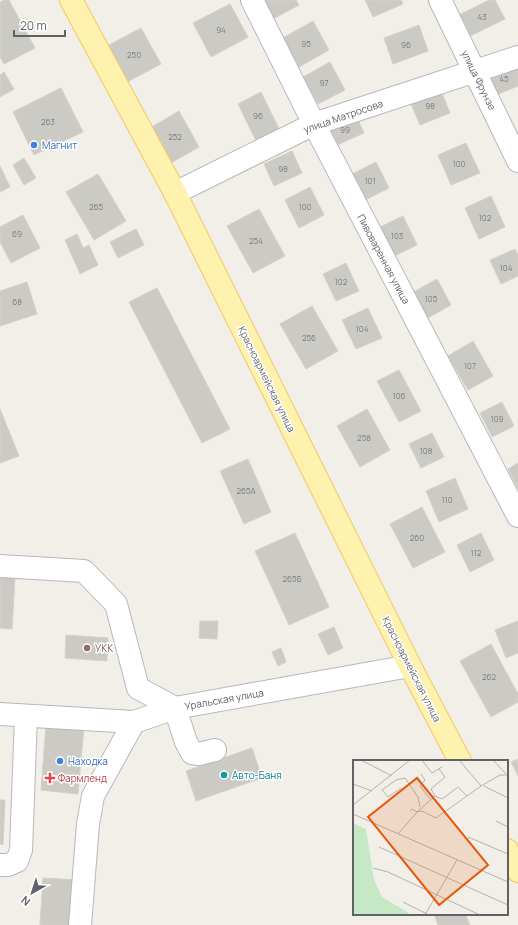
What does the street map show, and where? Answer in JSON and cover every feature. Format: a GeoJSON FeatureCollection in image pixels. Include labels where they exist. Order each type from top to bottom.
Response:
{"type":"FeatureCollection","features":[{"type":"Feature","properties":{"kind":"main road","name":"Красноармейская улица"},"geometry":{"type":"LineString","coordinates":[[71,0],[175,193],[410,666],[459,760]]}},
{"type":"Feature","properties":{"kind":"main road"},"geometry":{"type":"LineString","coordinates":[[508,852],[518,871]]}},
{"type":"Feature","properties":{"kind":"street","name":"Пивоваренная улица"},"geometry":{"type":"LineString","coordinates":[[252,0],[314,124],[518,516]]}},
{"type":"Feature","properties":{"kind":"street","name":"улица Фрунзе"},"geometry":{"type":"LineString","coordinates":[[440,0],[518,161]]}},
{"type":"Feature","properties":{"kind":"street","name":"улица Матросова"},"geometry":{"type":"LineString","coordinates":[[175,193],[314,124],[475,72],[518,56]]}},
{"type":"Feature","properties":{"kind":"street","name":"Уральская улица"},"geometry":{"type":"LineString","coordinates":[[0,566],[84,571],[116,604],[138,688],[175,708],[410,666]]}},
{"type":"Feature","properties":{"kind":"street"},"geometry":{"type":"LineString","coordinates":[[0,714],[134,722],[175,708],[186,742],[192,752],[199,754],[215,750]]}},
{"type":"Feature","properties":{"kind":"street"},"geometry":{"type":"LineString","coordinates":[[0,865],[8,865],[17,861],[21,850],[26,716]]}},
{"type":"Feature","properties":{"kind":"street"},"geometry":{"type":"LineString","coordinates":[[80,925],[88,824],[93,796],[134,722]]}},
{"type":"Feature","properties":{"kind":"building"},"geometry":{"type":"Polygon","coordinates":[[[9,0],[35,48],[4,64],[0,57],[0,2],[9,0]]]}},
{"type":"Feature","properties":{"kind":"building"},"geometry":{"type":"Polygon","coordinates":[[[263,0],[296,0],[299,5],[273,19],[263,0]]]}},
{"type":"Feature","properties":{"kind":"building"},"geometry":{"type":"Polygon","coordinates":[[[365,0],[401,0],[403,4],[373,17],[365,0]]]}},
{"type":"Feature","properties":{"kind":"building"},"geometry":{"type":"Polygon","coordinates":[[[489,0],[495,0],[505,19],[470,36],[459,15],[489,0]]]}},
{"type":"Feature","properties":{"kind":"building"},"geometry":{"type":"Polygon","coordinates":[[[230,4],[248,37],[211,57],[193,23],[230,4]]]}},
{"type":"Feature","properties":{"kind":"building"},"geometry":{"type":"Polygon","coordinates":[[[313,21],[329,50],[299,67],[283,38],[313,21]]]}},
{"type":"Feature","properties":{"kind":"building"},"geometry":{"type":"Polygon","coordinates":[[[419,25],[428,51],[393,64],[384,38],[419,25]]]}},
{"type":"Feature","properties":{"kind":"building"},"geometry":{"type":"Polygon","coordinates":[[[141,28],[161,64],[127,82],[107,46],[141,28]]]}},
{"type":"Feature","properties":{"kind":"building"},"geometry":{"type":"Polygon","coordinates":[[[518,59],[518,86],[496,95],[486,72],[518,59]]]}},
{"type":"Feature","properties":{"kind":"building"},"geometry":{"type":"Polygon","coordinates":[[[330,62],[345,90],[318,104],[303,77],[330,62]]]}},
{"type":"Feature","properties":{"kind":"building"},"geometry":{"type":"Polygon","coordinates":[[[4,72],[14,89],[0,97],[0,75],[4,72]]]}},
{"type":"Feature","properties":{"kind":"building"},"geometry":{"type":"Polygon","coordinates":[[[439,86],[450,113],[420,125],[409,99],[439,86]]]}},
{"type":"Feature","properties":{"kind":"building"},"geometry":{"type":"Polygon","coordinates":[[[61,88],[83,132],[34,155],[13,112],[61,88]]]}},
{"type":"Feature","properties":{"kind":"building"},"geometry":{"type":"Polygon","coordinates":[[[261,92],[279,129],[256,141],[238,104],[261,92]]]}},
{"type":"Feature","properties":{"kind":"building"},"geometry":{"type":"Polygon","coordinates":[[[179,111],[199,147],[171,163],[150,128],[179,111]]]}},
{"type":"Feature","properties":{"kind":"building"},"geometry":{"type":"Polygon","coordinates":[[[356,115],[364,133],[335,146],[327,128],[356,115]]]}},
{"type":"Feature","properties":{"kind":"building"},"geometry":{"type":"Polygon","coordinates":[[[466,143],[480,173],[451,185],[438,155],[466,143]]]}},
{"type":"Feature","properties":{"kind":"building"},"geometry":{"type":"Polygon","coordinates":[[[292,151],[302,173],[274,186],[264,164],[292,151]]]}},
{"type":"Feature","properties":{"kind":"building"},"geometry":{"type":"Polygon","coordinates":[[[24,158],[36,178],[24,185],[13,165],[24,158]]]}},
{"type":"Feature","properties":{"kind":"building"},"geometry":{"type":"Polygon","coordinates":[[[376,162],[389,188],[363,201],[350,175],[376,162]]]}},
{"type":"Feature","properties":{"kind":"building"},"geometry":{"type":"Polygon","coordinates":[[[0,166],[10,187],[0,192],[0,166]]]}},
{"type":"Feature","properties":{"kind":"building"},"geometry":{"type":"Polygon","coordinates":[[[98,174],[126,221],[94,240],[66,192],[98,174]]]}},
{"type":"Feature","properties":{"kind":"building"},"geometry":{"type":"Polygon","coordinates":[[[310,187],[324,215],[299,228],[285,200],[310,187]]]}},
{"type":"Feature","properties":{"kind":"building"},"geometry":{"type":"Polygon","coordinates":[[[491,196],[505,227],[479,239],[465,208],[491,196]]]}},
{"type":"Feature","properties":{"kind":"building"},"geometry":{"type":"Polygon","coordinates":[[[259,209],[285,256],[253,273],[227,226],[259,209]]]}},
{"type":"Feature","properties":{"kind":"building"},"geometry":{"type":"Polygon","coordinates":[[[23,215],[40,248],[11,263],[0,242],[0,227],[23,215]]]}},
{"type":"Feature","properties":{"kind":"building"},"geometry":{"type":"Polygon","coordinates":[[[403,216],[417,245],[392,257],[378,228],[403,216]]]}},
{"type":"Feature","properties":{"kind":"building"},"geometry":{"type":"Polygon","coordinates":[[[136,229],[144,245],[118,258],[110,242],[136,229]]]}},
{"type":"Feature","properties":{"kind":"building"},"geometry":{"type":"Polygon","coordinates":[[[77,234],[83,248],[89,245],[98,265],[80,274],[65,240],[77,234]]]}},
{"type":"Feature","properties":{"kind":"building"},"geometry":{"type":"Polygon","coordinates":[[[515,249],[518,255],[518,276],[501,284],[490,260],[515,249]]]}},
{"type":"Feature","properties":{"kind":"building"},"geometry":{"type":"Polygon","coordinates":[[[346,263],[359,291],[336,301],[323,274],[346,263]]]}},
{"type":"Feature","properties":{"kind":"building"},"geometry":{"type":"Polygon","coordinates":[[[437,279],[451,305],[426,319],[412,293],[437,279]]]}},
{"type":"Feature","properties":{"kind":"building"},"geometry":{"type":"Polygon","coordinates":[[[27,282],[37,314],[0,326],[0,291],[27,282]]]}},
{"type":"Feature","properties":{"kind":"building"},"geometry":{"type":"Polygon","coordinates":[[[157,288],[230,429],[202,443],[129,302],[157,288]]]}},
{"type":"Feature","properties":{"kind":"building"},"geometry":{"type":"Polygon","coordinates":[[[312,306],[338,351],[306,369],[280,324],[312,306]]]}},
{"type":"Feature","properties":{"kind":"building"},"geometry":{"type":"Polygon","coordinates":[[[368,308],[382,338],[356,349],[342,320],[368,308]]]}},
{"type":"Feature","properties":{"kind":"building"},"geometry":{"type":"Polygon","coordinates":[[[473,341],[493,376],[468,390],[448,356],[473,341]]]}},
{"type":"Feature","properties":{"kind":"building"},"geometry":{"type":"Polygon","coordinates":[[[399,370],[421,411],[399,422],[377,381],[399,370]]]}},
{"type":"Feature","properties":{"kind":"building"},"geometry":{"type":"Polygon","coordinates":[[[502,402],[514,426],[492,437],[480,413],[502,402]]]}},
{"type":"Feature","properties":{"kind":"building"},"geometry":{"type":"Polygon","coordinates":[[[0,409],[19,456],[0,463],[0,409]]]}},
{"type":"Feature","properties":{"kind":"building"},"geometry":{"type":"Polygon","coordinates":[[[367,409],[390,450],[360,467],[337,426],[367,409]]]}},
{"type":"Feature","properties":{"kind":"building"},"geometry":{"type":"Polygon","coordinates":[[[432,433],[444,457],[421,468],[409,444],[432,433]]]}},
{"type":"Feature","properties":{"kind":"building"},"geometry":{"type":"Polygon","coordinates":[[[248,459],[271,512],[244,524],[220,471],[248,459]]]}},
{"type":"Feature","properties":{"kind":"building"},"geometry":{"type":"Polygon","coordinates":[[[518,463],[518,488],[508,469],[518,463]]]}},
{"type":"Feature","properties":{"kind":"building"},"geometry":{"type":"Polygon","coordinates":[[[455,478],[468,509],[439,522],[426,491],[455,478]]]}},
{"type":"Feature","properties":{"kind":"building"},"geometry":{"type":"Polygon","coordinates":[[[422,507],[445,552],[413,568],[390,524],[422,507]]]}},
{"type":"Feature","properties":{"kind":"building"},"geometry":{"type":"Polygon","coordinates":[[[295,533],[329,607],[289,625],[255,551],[295,533]]]}},
{"type":"Feature","properties":{"kind":"building"},"geometry":{"type":"Polygon","coordinates":[[[481,533],[494,560],[470,572],[457,545],[481,533]]]}},
{"type":"Feature","properties":{"kind":"building"},"geometry":{"type":"Polygon","coordinates":[[[0,577],[15,578],[12,629],[0,628],[0,577]]]}},
{"type":"Feature","properties":{"kind":"building"},"geometry":{"type":"Polygon","coordinates":[[[200,621],[218,621],[217,639],[199,638],[200,621]]]}},
{"type":"Feature","properties":{"kind":"building"},"geometry":{"type":"Polygon","coordinates":[[[518,621],[518,653],[506,658],[495,630],[518,621]]]}},
{"type":"Feature","properties":{"kind":"building"},"geometry":{"type":"Polygon","coordinates":[[[334,627],[343,648],[328,655],[318,634],[334,627]]]}},
{"type":"Feature","properties":{"kind":"building","name":"УКК"},"geometry":{"type":"Polygon","coordinates":[[[66,635],[108,638],[107,661],[65,658],[66,635]]]}},
{"type":"Feature","properties":{"kind":"building"},"geometry":{"type":"Polygon","coordinates":[[[491,644],[518,694],[518,702],[491,717],[460,661],[491,644]]]}},
{"type":"Feature","properties":{"kind":"building"},"geometry":{"type":"Polygon","coordinates":[[[281,648],[286,662],[278,666],[272,652],[281,648]]]}},
{"type":"Feature","properties":{"kind":"building"},"geometry":{"type":"Polygon","coordinates":[[[46,724],[84,727],[78,794],[41,790],[46,724]]]}},
{"type":"Feature","properties":{"kind":"building","name":"Авто-Баня"},"geometry":{"type":"Polygon","coordinates":[[[252,748],[262,778],[196,801],[186,771],[252,748]]]}},
{"type":"Feature","properties":{"kind":"building"},"geometry":{"type":"Polygon","coordinates":[[[518,759],[518,776],[511,762],[518,759]]]}},
{"type":"Feature","properties":{"kind":"building"},"geometry":{"type":"Polygon","coordinates":[[[0,800],[5,800],[3,845],[0,844],[0,800]]]}},
{"type":"Feature","properties":{"kind":"building"},"geometry":{"type":"Polygon","coordinates":[[[43,878],[79,880],[77,925],[40,925],[43,878]]]}},
{"type":"Feature","properties":{"kind":"building"},"geometry":{"type":"Polygon","coordinates":[[[434,915],[465,915],[470,925],[438,925],[434,915]]]}},
{"type":"Feature","properties":{"kind":"place","name":"Магнит"},"geometry":{"type":"Point","coordinates":[34,145]}},
{"type":"Feature","properties":{"kind":"place","name":"УКК"},"geometry":{"type":"Point","coordinates":[87,648]}},
{"type":"Feature","properties":{"kind":"place","name":"Находка"},"geometry":{"type":"Point","coordinates":[60,761]}},
{"type":"Feature","properties":{"kind":"place","name":"Авто-Баня"},"geometry":{"type":"Point","coordinates":[224,775]}},
{"type":"Feature","properties":{"kind":"place","name":"Фармленд"},"geometry":{"type":"Point","coordinates":[50,778]}}]}
